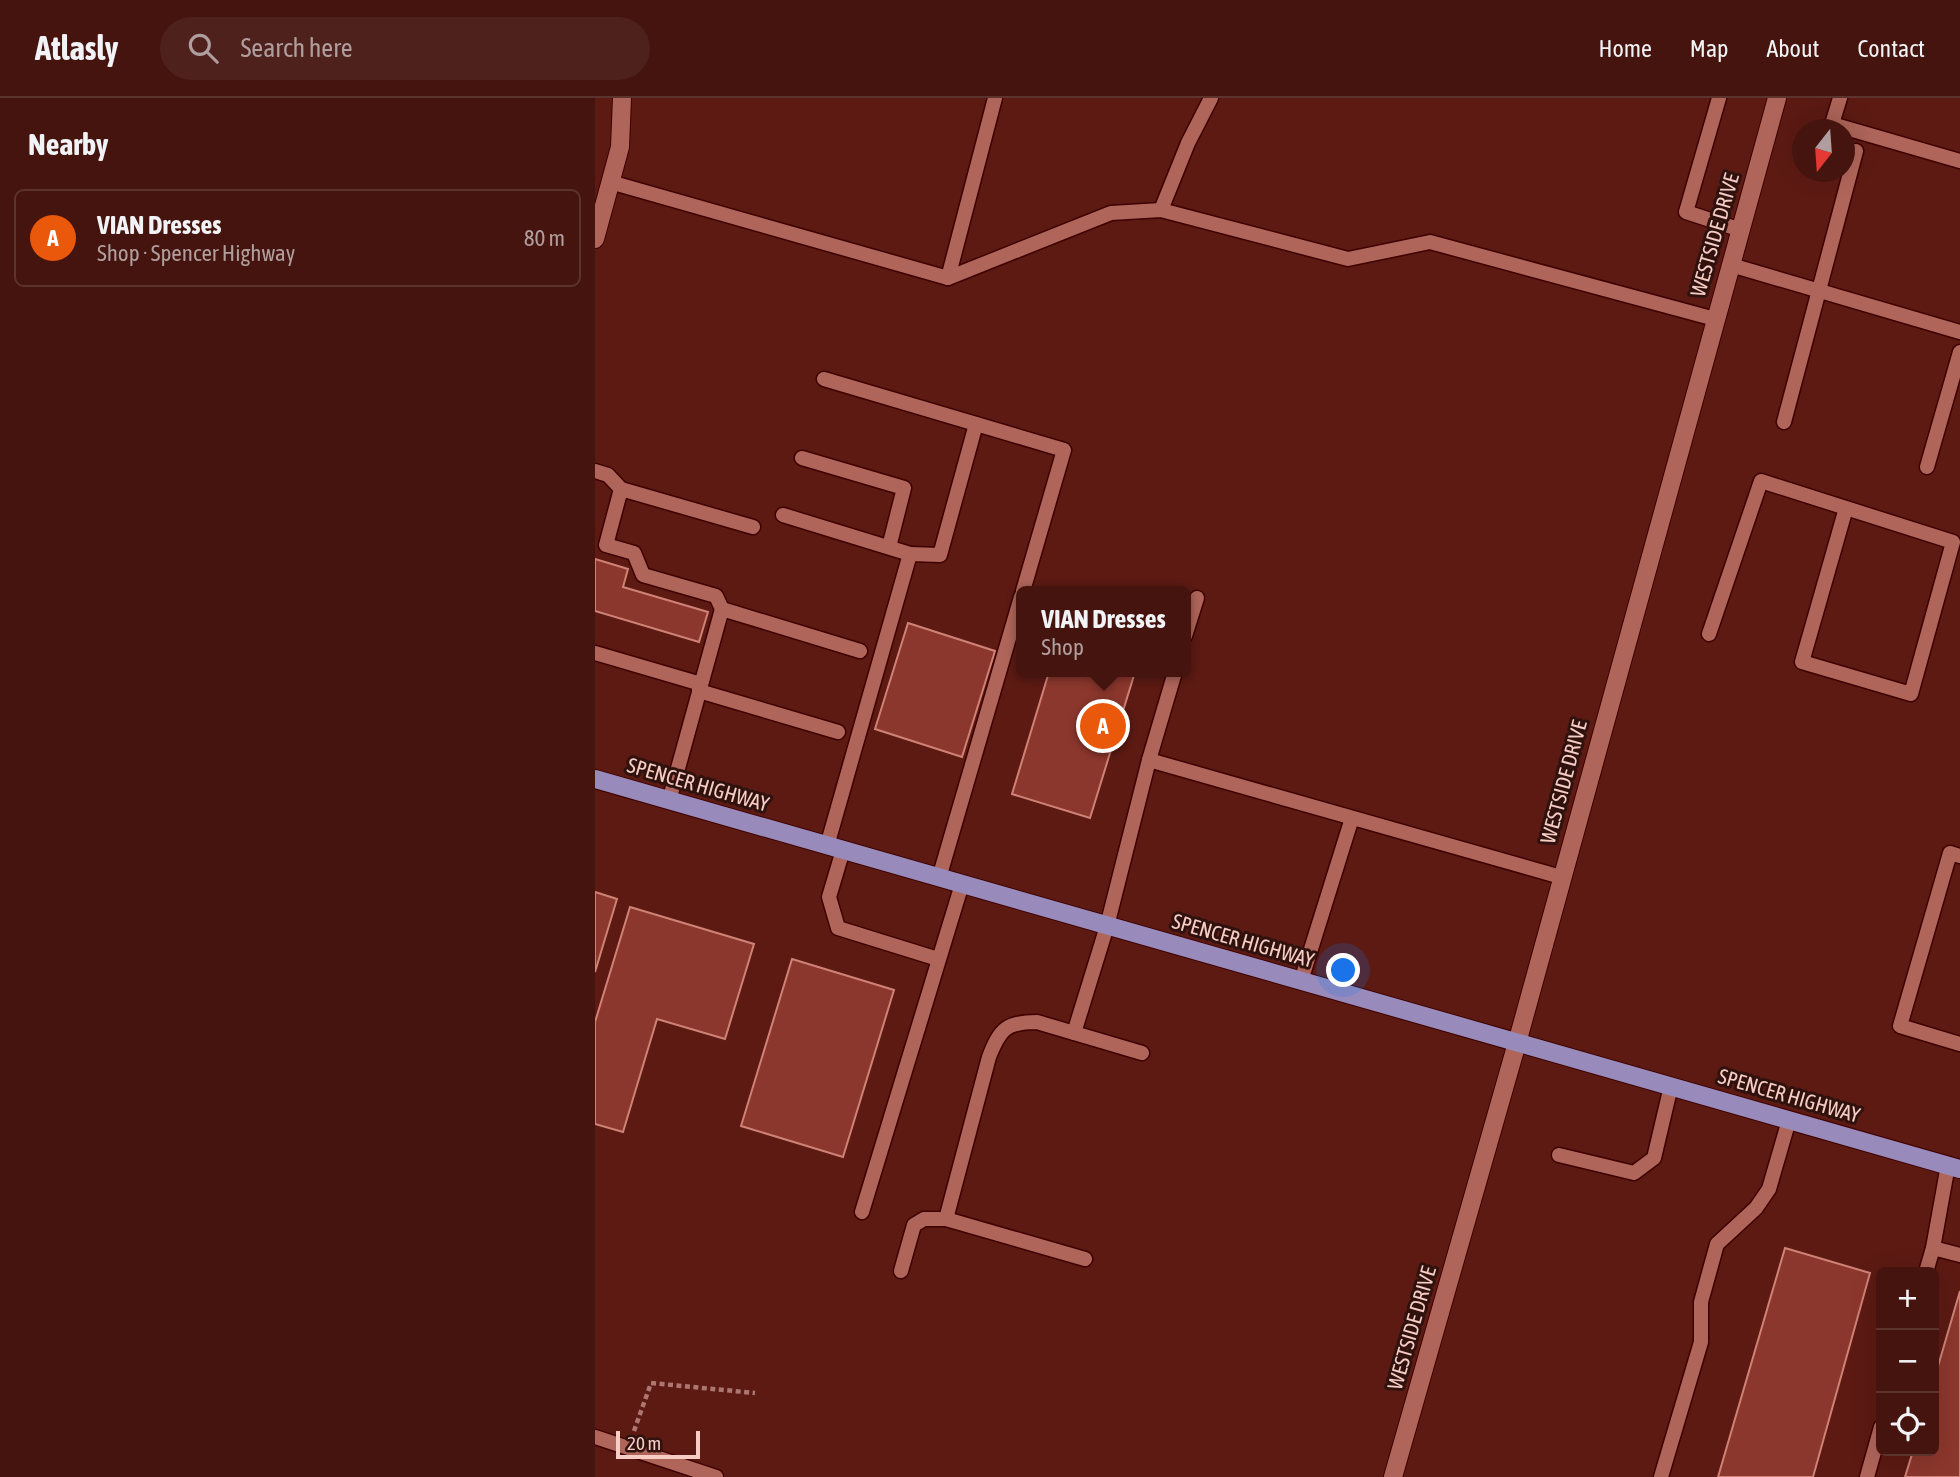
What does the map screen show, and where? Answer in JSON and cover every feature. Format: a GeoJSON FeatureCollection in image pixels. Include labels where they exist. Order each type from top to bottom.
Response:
{"type":"FeatureCollection","features":[{"type":"Feature","properties":{"kind":"main road","name":"SPENCER HIGHWAY"},"geometry":{"type":"LineString","coordinates":[[595,779],[1957,1166]]}},
{"type":"Feature","properties":{"kind":"street"},"geometry":{"type":"LineString","coordinates":[[595,239],[620,147],[622,98]]}},
{"type":"Feature","properties":{"kind":"street","name":"WESTSIDE DRIVE"},"geometry":{"type":"LineString","coordinates":[[1394,1477],[1517,1042],[1777,98]]}},
{"type":"Feature","properties":{"kind":"lane"},"geometry":{"type":"LineString","coordinates":[[948,278],[995,98]]}},
{"type":"Feature","properties":{"kind":"lane"},"geometry":{"type":"LineString","coordinates":[[1161,210],[1188,143],[1211,98]]}},
{"type":"Feature","properties":{"kind":"lane"},"geometry":{"type":"LineString","coordinates":[[1719,98],[1686,212],[1741,230]]}},
{"type":"Feature","properties":{"kind":"lane"},"geometry":{"type":"LineString","coordinates":[[1840,98],[1832,124],[1960,161]]}},
{"type":"Feature","properties":{"kind":"lane"},"geometry":{"type":"LineString","coordinates":[[1784,422],[1856,151]]}},
{"type":"Feature","properties":{"kind":"lane"},"geometry":{"type":"LineString","coordinates":[[610,182],[948,278],[1111,213],[1161,210],[1348,259],[1430,242],[1715,319]]}},
{"type":"Feature","properties":{"kind":"lane"},"geometry":{"type":"LineString","coordinates":[[1731,265],[1960,332]]}},
{"type":"Feature","properties":{"kind":"lane"},"geometry":{"type":"LineString","coordinates":[[1927,467],[1960,352]]}},
{"type":"Feature","properties":{"kind":"lane"},"geometry":{"type":"LineString","coordinates":[[824,379],[1064,450],[1024,586]]}},
{"type":"Feature","properties":{"kind":"lane"},"geometry":{"type":"LineString","coordinates":[[782,515],[910,554],[940,555],[976,424]]}},
{"type":"Feature","properties":{"kind":"lane"},"geometry":{"type":"LineString","coordinates":[[802,458],[904,488],[889,547]]}},
{"type":"Feature","properties":{"kind":"lane"},"geometry":{"type":"LineString","coordinates":[[595,471],[608,475],[621,489],[753,527]]}},
{"type":"Feature","properties":{"kind":"lane"},"geometry":{"type":"LineString","coordinates":[[1709,634],[1761,481],[1846,508],[1952,542],[1933,622],[1911,694],[1802,662],[1846,508]]}},
{"type":"Feature","properties":{"kind":"lane"},"geometry":{"type":"LineString","coordinates":[[621,489],[606,545],[633,553],[643,575],[716,596],[722,609],[669,801]]}},
{"type":"Feature","properties":{"kind":"lane"},"geometry":{"type":"LineString","coordinates":[[910,554],[835,848],[829,897],[838,928],[938,959]]}},
{"type":"Feature","properties":{"kind":"lane"},"geometry":{"type":"LineString","coordinates":[[1191,617],[1197,598]]}},
{"type":"Feature","properties":{"kind":"lane"},"geometry":{"type":"LineString","coordinates":[[722,609],[860,651]]}},
{"type":"Feature","properties":{"kind":"lane"},"geometry":{"type":"LineString","coordinates":[[939,878],[1016,614]]}},
{"type":"Feature","properties":{"kind":"lane"},"geometry":{"type":"LineString","coordinates":[[595,653],[838,732]]}},
{"type":"Feature","properties":{"kind":"lane"},"geometry":{"type":"LineString","coordinates":[[1074,1033],[1107,926],[1149,760],[1174,677]]}},
{"type":"Feature","properties":{"kind":"lane"},"geometry":{"type":"LineString","coordinates":[[1149,760],[1562,877]]}},
{"type":"Feature","properties":{"kind":"lane"},"geometry":{"type":"LineString","coordinates":[[1301,981],[1352,818]]}},
{"type":"Feature","properties":{"kind":"lane"},"geometry":{"type":"LineString","coordinates":[[1960,856],[1950,853],[1900,1026],[1960,1044]]}},
{"type":"Feature","properties":{"kind":"lane"},"geometry":{"type":"LineString","coordinates":[[862,1212],[962,884]]}},
{"type":"Feature","properties":{"kind":"lane"},"geometry":{"type":"LineString","coordinates":[[946,1219],[989,1056],[1004,1028],[1020,1022],[1037,1022],[1142,1053]]}},
{"type":"Feature","properties":{"kind":"lane"},"geometry":{"type":"LineString","coordinates":[[1559,1155],[1634,1173],[1654,1158],[1671,1086]]}},
{"type":"Feature","properties":{"kind":"lane"},"geometry":{"type":"LineString","coordinates":[[1661,1477],[1701,1342],[1701,1302],[1717,1244],[1756,1208],[1769,1189],[1789,1119]]}},
{"type":"Feature","properties":{"kind":"lane"},"geometry":{"type":"LineString","coordinates":[[1927,1267],[1957,1166]]}},
{"type":"Feature","properties":{"kind":"lane"},"geometry":{"type":"LineString","coordinates":[[901,1271],[914,1225],[924,1219],[946,1219],[1086,1259]]}},
{"type":"Feature","properties":{"kind":"lane"},"geometry":{"type":"LineString","coordinates":[[1933,1248],[1960,1255]]}},
{"type":"Feature","properties":{"kind":"lane"},"geometry":{"type":"LineString","coordinates":[[595,1437],[716,1477]]}},
{"type":"Feature","properties":{"kind":"lane"},"geometry":{"type":"LineString","coordinates":[[1867,1477],[1876,1445]]}},
{"type":"Feature","properties":{"kind":"path"},"geometry":{"type":"LineString","coordinates":[[628,1448],[651,1383],[755,1394]]}},
{"type":"Feature","properties":{"kind":"building"},"geometry":{"type":"Polygon","coordinates":[[[595,559],[628,569],[623,587],[708,612],[699,642],[595,611],[595,559]]]}},
{"type":"Feature","properties":{"kind":"building"},"geometry":{"type":"Polygon","coordinates":[[[908,623],[995,651],[962,757],[875,729],[908,623]]]}},
{"type":"Feature","properties":{"kind":"building"},"geometry":{"type":"Polygon","coordinates":[[[1047,677],[1133,677],[1090,818],[1012,794],[1047,677]]]}},
{"type":"Feature","properties":{"kind":"building"},"geometry":{"type":"Polygon","coordinates":[[[595,892],[617,899],[595,972],[595,892]]]}},
{"type":"Feature","properties":{"kind":"building"},"geometry":{"type":"Polygon","coordinates":[[[630,907],[754,944],[725,1039],[657,1019],[623,1132],[595,1124],[595,1022],[630,907]]]}},
{"type":"Feature","properties":{"kind":"building"},"geometry":{"type":"Polygon","coordinates":[[[792,959],[894,990],[843,1157],[741,1126],[792,959]]]}},
{"type":"Feature","properties":{"kind":"building"},"geometry":{"type":"Polygon","coordinates":[[[1785,1248],[1870,1273],[1813,1477],[1718,1477],[1785,1248]]]}},
{"type":"Feature","properties":{"kind":"building"},"geometry":{"type":"Polygon","coordinates":[[[1960,1291],[1960,1477],[1905,1477],[1911,1456],[1939,1456],[1939,1363],[1960,1291]]]}},
{"type":"Feature","properties":{"kind":"place","name":"VIAN Dresses"},"geometry":{"type":"Point","coordinates":[1103,726]}}]}
